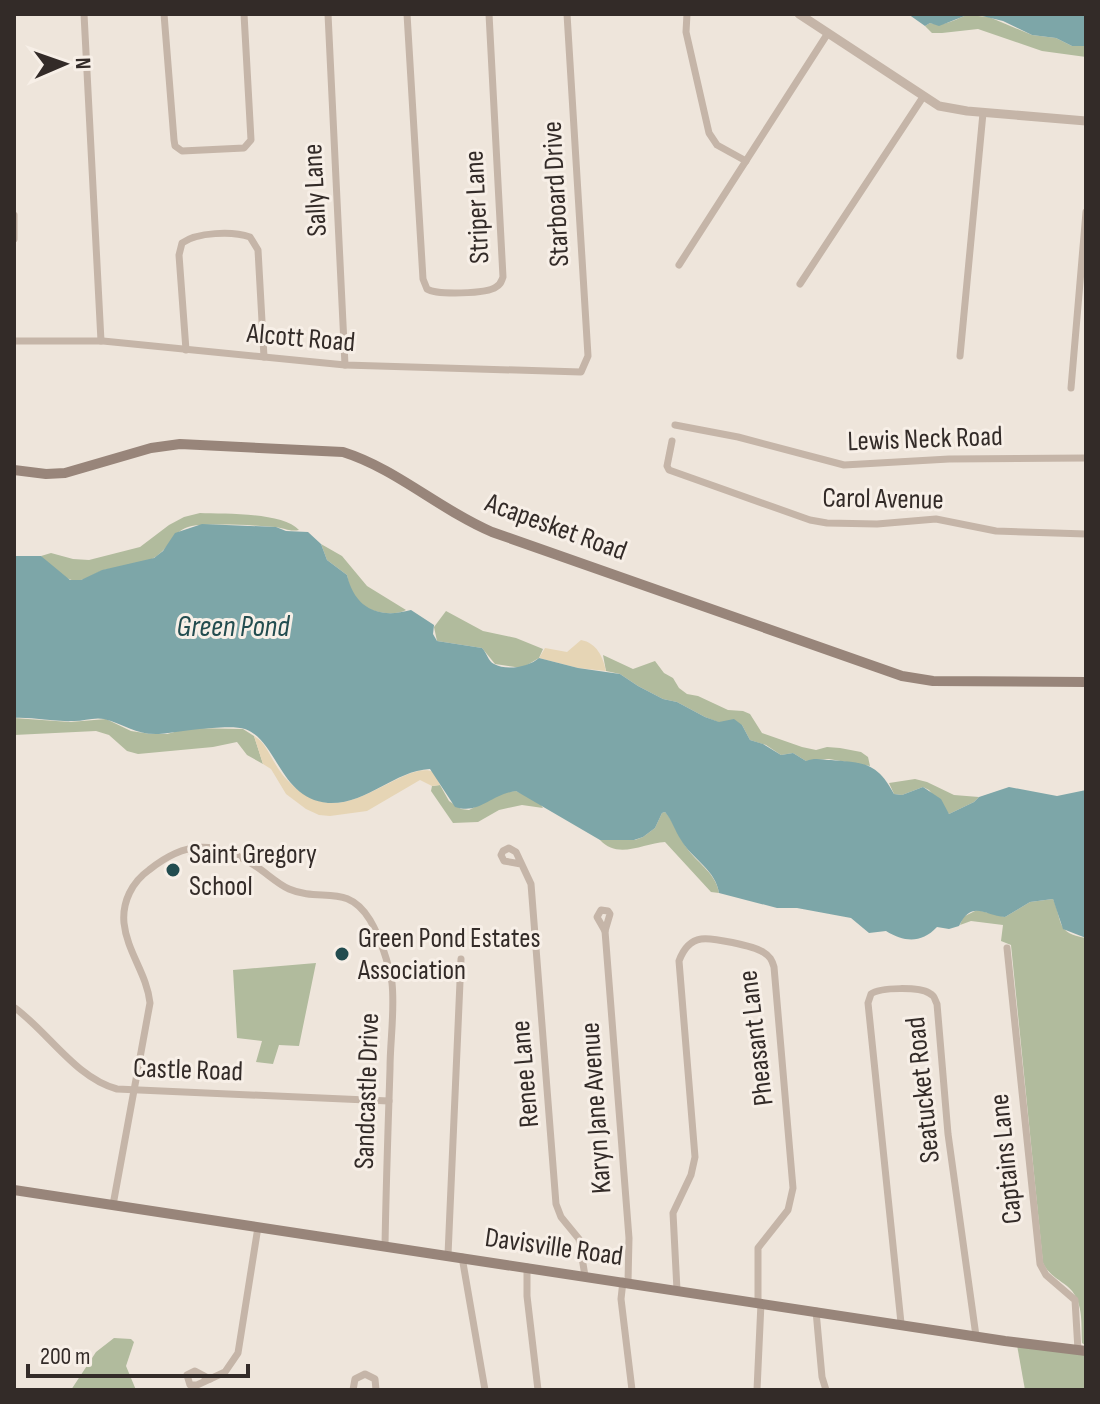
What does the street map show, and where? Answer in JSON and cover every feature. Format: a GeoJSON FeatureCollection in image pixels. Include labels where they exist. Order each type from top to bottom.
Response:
{"type":"FeatureCollection","features":[{"type":"Feature","properties":{"kind":"main road","name":"Acapesket Road"},"geometry":{"type":"LineString","coordinates":[[14,470],[65,473],[143,450],[180,444],[343,452],[368,462],[486,530],[902,676],[926,681],[1086,682]]}},
{"type":"Feature","properties":{"kind":"main road","name":"Davisville Road"},"geometry":{"type":"LineString","coordinates":[[14,1190],[1082,1350]]}},
{"type":"Feature","properties":{"kind":"street"},"geometry":{"type":"LineString","coordinates":[[84,14],[101,341]]}},
{"type":"Feature","properties":{"kind":"street"},"geometry":{"type":"LineString","coordinates":[[164,14],[174,140],[175,146],[182,151],[244,148],[251,140],[244,14]]}},
{"type":"Feature","properties":{"kind":"street","name":"Sally Lane"},"geometry":{"type":"LineString","coordinates":[[328,14],[345,365]]}},
{"type":"Feature","properties":{"kind":"street","name":"Striper Lane"},"geometry":{"type":"LineString","coordinates":[[407,14],[423,279],[427,289],[439,293],[490,290],[499,286],[503,277],[489,14]]}},
{"type":"Feature","properties":{"kind":"street","name":"Starboard Drive"},"geometry":{"type":"LineString","coordinates":[[567,14],[588,356],[584,370]]}},
{"type":"Feature","properties":{"kind":"street"},"geometry":{"type":"LineString","coordinates":[[687,14],[686,32],[709,133],[717,145],[746,161]]}},
{"type":"Feature","properties":{"kind":"street"},"geometry":{"type":"LineString","coordinates":[[799,14],[939,106],[983,113],[1086,121]]}},
{"type":"Feature","properties":{"kind":"street"},"geometry":{"type":"LineString","coordinates":[[679,265],[828,33]]}},
{"type":"Feature","properties":{"kind":"street"},"geometry":{"type":"LineString","coordinates":[[800,284],[923,97]]}},
{"type":"Feature","properties":{"kind":"street"},"geometry":{"type":"LineString","coordinates":[[960,356],[983,113]]}},
{"type":"Feature","properties":{"kind":"street"},"geometry":{"type":"LineString","coordinates":[[1071,388],[1086,212]]}},
{"type":"Feature","properties":{"kind":"street"},"geometry":{"type":"LineString","coordinates":[[14,215],[14,239]]}},
{"type":"Feature","properties":{"kind":"street"},"geometry":{"type":"LineString","coordinates":[[186,350],[179,255],[182,243],[191,237],[239,234],[250,237],[258,250],[264,357]]}},
{"type":"Feature","properties":{"kind":"street","name":"Alcott Road"},"geometry":{"type":"LineString","coordinates":[[14,341],[101,341],[345,365],[519,372],[580,373],[584,370]]}},
{"type":"Feature","properties":{"kind":"street","name":"Lewis Neck Road"},"geometry":{"type":"LineString","coordinates":[[675,425],[738,437],[844,465],[949,459],[1086,458]]}},
{"type":"Feature","properties":{"kind":"street","name":"Carol Avenue"},"geometry":{"type":"LineString","coordinates":[[672,441],[667,466],[669,470],[810,520],[853,525],[936,519],[995,531],[1086,534]]}},
{"type":"Feature","properties":{"kind":"street","name":"Sandcastle Drive"},"geometry":{"type":"LineString","coordinates":[[113,1205],[150,1003],[149,990],[126,935],[123,918],[127,898],[146,872],[171,854],[186,848],[206,846],[247,862],[301,893],[349,898],[369,919],[392,984],[385,1246]]}},
{"type":"Feature","properties":{"kind":"street","name":"Renee Lane"},"geometry":{"type":"LineString","coordinates":[[521,864],[531,884],[556,1204],[561,1217],[579,1239],[585,1276]]}},
{"type":"Feature","properties":{"kind":"street","name":"Karyn Jane Avenue"},"geometry":{"type":"LineString","coordinates":[[605,931],[629,1243],[626,1281],[621,1299],[632,1390]]}},
{"type":"Feature","properties":{"kind":"street","name":"Pheasant Lane"},"geometry":{"type":"LineString","coordinates":[[677,1290],[673,1213],[691,1175],[695,1157],[679,961],[691,943],[707,939],[758,949],[769,956],[774,967],[792,1196],[785,1215],[758,1248],[757,1390]]}},
{"type":"Feature","properties":{"kind":"street","name":"Captains Lane"},"geometry":{"type":"LineString","coordinates":[[1007,948],[1040,1264],[1046,1275],[1075,1300],[1082,1350]]}},
{"type":"Feature","properties":{"kind":"street"},"geometry":{"type":"LineString","coordinates":[[448,1255],[461,959]]}},
{"type":"Feature","properties":{"kind":"street","name":"Seatucket Road"},"geometry":{"type":"LineString","coordinates":[[901,1323],[880,1143],[868,1003],[871,994],[881,989],[924,991],[933,995],[937,1004],[947,1125],[976,1336]]}},
{"type":"Feature","properties":{"kind":"street","name":"Castle Road"},"geometry":{"type":"LineString","coordinates":[[15,1008],[102,1085],[133,1090],[389,1101]]}},
{"type":"Feature","properties":{"kind":"street"},"geometry":{"type":"LineString","coordinates":[[210,1379],[225,1372],[239,1349],[258,1227]]}},
{"type":"Feature","properties":{"kind":"street"},"geometry":{"type":"LineString","coordinates":[[462,1257],[485,1390]]}},
{"type":"Feature","properties":{"kind":"street"},"geometry":{"type":"LineString","coordinates":[[527,1267],[527,1296],[538,1390]]}},
{"type":"Feature","properties":{"kind":"street"},"geometry":{"type":"LineString","coordinates":[[816,1311],[826,1390]]}},
{"type":"Feature","properties":{"kind":"street"},"geometry":{"type":"LineString","coordinates":[[353,1390],[355,1379],[365,1374],[375,1379],[376,1390]]}},
{"type":"Feature","properties":{"kind":"green space"},"geometry":{"type":"Polygon","coordinates":[[[967,15],[989,17],[1032,35],[1056,38],[1072,46],[1086,46],[1086,57],[1042,51],[978,29],[932,33],[925,26],[930,23],[944,24],[967,15]]]}},
{"type":"Feature","properties":{"kind":"green space"},"geometry":{"type":"Polygon","coordinates":[[[200,513],[267,517],[291,524],[299,530],[238,525],[192,526],[180,532],[152,559],[104,570],[78,581],[62,575],[41,556],[51,553],[89,560],[140,547],[169,525],[200,513]]]}},
{"type":"Feature","properties":{"kind":"green space"},"geometry":{"type":"Polygon","coordinates":[[[321,544],[342,556],[367,586],[406,610],[388,613],[361,605],[353,595],[347,575],[327,560],[321,544]]]}},
{"type":"Feature","properties":{"kind":"green space"},"geometry":{"type":"Polygon","coordinates":[[[446,611],[483,631],[516,638],[543,649],[539,658],[522,668],[495,664],[482,648],[437,641],[434,627],[446,611]]]}},
{"type":"Feature","properties":{"kind":"green space"},"geometry":{"type":"Polygon","coordinates":[[[603,655],[633,669],[655,661],[687,694],[728,710],[750,714],[762,733],[816,750],[827,747],[861,752],[868,757],[870,766],[829,759],[806,761],[793,753],[781,755],[766,745],[750,740],[742,725],[705,717],[677,702],[663,699],[620,674],[606,671],[603,655]]]}},
{"type":"Feature","properties":{"kind":"green space"},"geometry":{"type":"Polygon","coordinates":[[[14,718],[70,722],[106,719],[131,731],[151,734],[167,734],[189,728],[243,729],[254,736],[263,764],[247,755],[237,742],[138,754],[127,751],[109,735],[96,731],[14,735],[14,718]]]}},
{"type":"Feature","properties":{"kind":"green space"},"geometry":{"type":"Polygon","coordinates":[[[915,779],[954,795],[979,797],[949,814],[929,790],[923,787],[902,795],[894,794],[889,783],[915,779]]]}},
{"type":"Feature","properties":{"kind":"green space"},"geometry":{"type":"Polygon","coordinates":[[[440,785],[449,801],[461,809],[469,810],[504,792],[516,791],[538,801],[543,808],[522,805],[499,810],[478,822],[453,823],[431,791],[432,786],[440,785]]]}},
{"type":"Feature","properties":{"kind":"green space"},"geometry":{"type":"Polygon","coordinates":[[[665,812],[693,856],[711,875],[719,893],[711,892],[665,842],[623,850],[607,846],[600,840],[635,840],[643,837],[655,828],[665,812]]]}},
{"type":"Feature","properties":{"kind":"green space"},"geometry":{"type":"Polygon","coordinates":[[[1053,899],[1065,929],[1086,938],[1086,1346],[1082,1343],[1076,1298],[1043,1263],[1011,945],[1001,941],[1003,925],[971,921],[960,925],[963,917],[977,910],[1005,917],[1030,902],[1053,899]]]}},
{"type":"Feature","properties":{"kind":"green space"},"geometry":{"type":"Polygon","coordinates":[[[316,963],[299,1046],[279,1045],[273,1064],[256,1062],[262,1041],[237,1038],[233,970],[316,963]]]}},
{"type":"Feature","properties":{"kind":"green space"},"geometry":{"type":"Polygon","coordinates":[[[114,1338],[134,1342],[126,1366],[136,1390],[71,1390],[96,1352],[114,1338]]]}},
{"type":"Feature","properties":{"kind":"green space"},"geometry":{"type":"Polygon","coordinates":[[[1017,1345],[1086,1354],[1086,1390],[1025,1390],[1017,1345]]]}},
{"type":"Feature","properties":{"kind":"sand"},"geometry":{"type":"Polygon","coordinates":[[[581,640],[598,651],[606,671],[539,658],[545,648],[567,652],[581,640]]]}},
{"type":"Feature","properties":{"kind":"sand"},"geometry":{"type":"Polygon","coordinates":[[[254,736],[264,745],[290,783],[302,793],[323,802],[338,803],[353,799],[423,770],[434,772],[440,785],[432,786],[420,780],[367,811],[319,815],[286,794],[271,769],[263,764],[254,736]]]}},
{"type":"Feature","properties":{"kind":"water"},"geometry":{"type":"Polygon","coordinates":[[[908,14],[1086,14],[1086,46],[1072,46],[1056,38],[1032,35],[1003,21],[978,15],[967,15],[939,26],[930,23],[925,26],[908,14]]]}},
{"type":"Feature","properties":{"kind":"water","name":"Green Pond"},"geometry":{"type":"Polygon","coordinates":[[[202,524],[276,527],[286,531],[308,532],[321,544],[327,560],[347,575],[362,603],[379,612],[411,610],[434,625],[433,634],[437,641],[482,648],[492,663],[499,666],[524,666],[539,658],[620,674],[663,699],[677,702],[705,717],[719,722],[734,719],[742,725],[750,740],[781,755],[793,753],[806,761],[831,760],[868,766],[882,776],[894,794],[902,795],[923,787],[941,799],[949,814],[979,797],[1009,787],[1057,796],[1086,790],[1086,938],[1063,929],[1053,899],[1030,902],[1005,917],[974,911],[959,926],[949,929],[937,927],[931,933],[912,940],[886,931],[869,933],[851,918],[797,908],[777,908],[719,893],[709,871],[686,847],[665,812],[655,828],[643,837],[600,840],[516,791],[472,808],[455,807],[430,769],[404,775],[355,799],[328,803],[312,799],[299,791],[265,745],[245,729],[218,728],[149,734],[100,719],[14,718],[14,556],[41,556],[70,580],[81,580],[102,570],[154,558],[175,533],[202,524]]]}},
{"type":"Feature","properties":{"kind":"place","name":"Saint Gregory School"},"geometry":{"type":"Point","coordinates":[173,870]}},
{"type":"Feature","properties":{"kind":"place","name":"Green Pond Estates Association"},"geometry":{"type":"Point","coordinates":[342,954]}}]}
